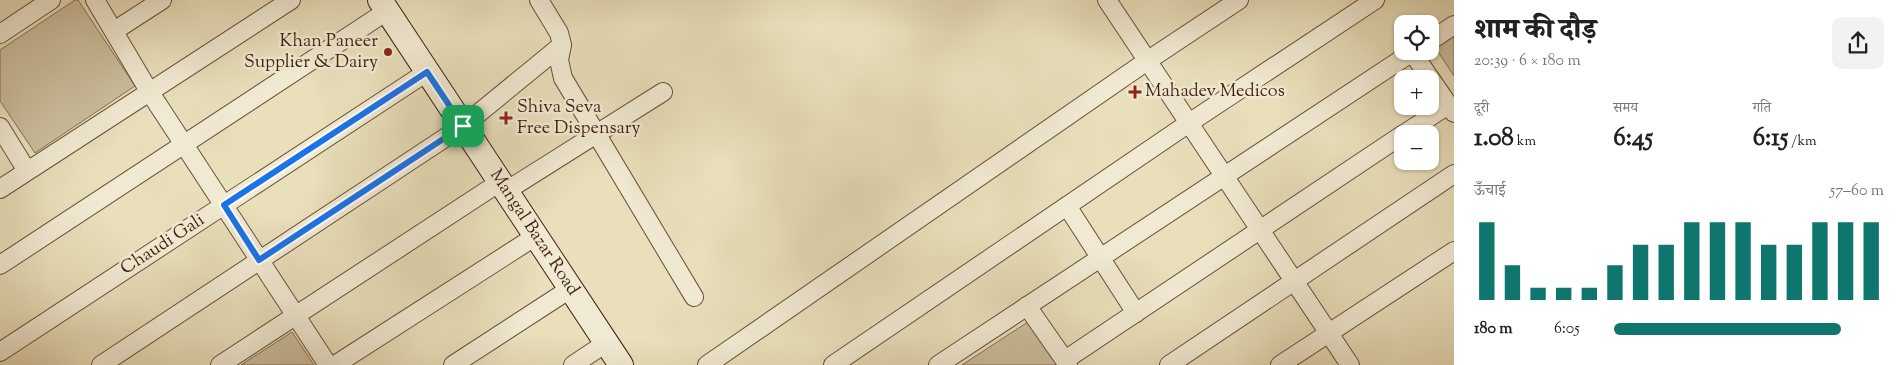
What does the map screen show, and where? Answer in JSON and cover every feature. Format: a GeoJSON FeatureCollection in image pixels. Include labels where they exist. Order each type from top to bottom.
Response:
{"type":"FeatureCollection","features":[{"type":"Feature","properties":{"kind":"street"},"geometry":{"type":"LineString","coordinates":[[0,34],[51,0]]}},
{"type":"Feature","properties":{"kind":"street"},"geometry":{"type":"LineString","coordinates":[[95,0],[150,91],[328,365]]}},
{"type":"Feature","properties":{"kind":"street"},"geometry":{"type":"LineString","coordinates":[[114,31],[162,0]]}},
{"type":"Feature","properties":{"kind":"street"},"geometry":{"type":"LineString","coordinates":[[0,190],[291,0]]}},
{"type":"Feature","properties":{"kind":"street"},"geometry":{"type":"LineString","coordinates":[[539,0],[559,33],[562,45],[559,60],[563,78],[694,297]]}},
{"type":"Feature","properties":{"kind":"street"},"geometry":{"type":"LineString","coordinates":[[707,365],[1146,61],[1239,0]]}},
{"type":"Feature","properties":{"kind":"street"},"geometry":{"type":"LineString","coordinates":[[833,365],[1189,123],[1375,0]]}},
{"type":"Feature","properties":{"kind":"street"},"geometry":{"type":"LineString","coordinates":[[1110,1],[1146,61],[1225,176],[1350,365]]}},
{"type":"Feature","properties":{"kind":"street"},"geometry":{"type":"LineString","coordinates":[[0,265],[184,144],[383,5]]}},
{"type":"Feature","properties":{"kind":"street","name":"Mangal Bazar Road"},"geometry":{"type":"LineString","coordinates":[[383,5],[621,365]]}},
{"type":"Feature","properties":{"kind":"street"},"geometry":{"type":"LineString","coordinates":[[1439,34],[1454,25]]}},
{"type":"Feature","properties":{"kind":"street"},"geometry":{"type":"LineString","coordinates":[[100,365],[463,126],[562,45]]}},
{"type":"Feature","properties":{"kind":"street"},"geometry":{"type":"LineString","coordinates":[[938,365],[1401,60]]}},
{"type":"Feature","properties":{"kind":"street"},"geometry":{"type":"LineString","coordinates":[[1418,60],[1451,109],[1421,125]]}},
{"type":"Feature","properties":{"kind":"street","name":"Chaudi Gali"},"geometry":{"type":"LineString","coordinates":[[0,352],[427,72]]}},
{"type":"Feature","properties":{"kind":"street"},"geometry":{"type":"LineString","coordinates":[[220,365],[295,315],[503,186],[596,134],[663,92]]}},
{"type":"Feature","properties":{"kind":"street"},"geometry":{"type":"LineString","coordinates":[[0,128],[27,171]]}},
{"type":"Feature","properties":{"kind":"street"},"geometry":{"type":"LineString","coordinates":[[1027,306],[1067,362],[1136,313],[1394,141]]}},
{"type":"Feature","properties":{"kind":"street"},"geometry":{"type":"LineString","coordinates":[[1169,365],[1454,174]]}},
{"type":"Feature","properties":{"kind":"street"},"geometry":{"type":"LineString","coordinates":[[1068,206],[1136,313]]}},
{"type":"Feature","properties":{"kind":"street"},"geometry":{"type":"LineString","coordinates":[[335,365],[536,236]]}},
{"type":"Feature","properties":{"kind":"street"},"geometry":{"type":"LineString","coordinates":[[1280,365],[1454,251]]}},
{"type":"Feature","properties":{"kind":"street"},"geometry":{"type":"LineString","coordinates":[[453,365],[570,289]]}},
{"type":"Feature","properties":{"kind":"street"},"geometry":{"type":"LineString","coordinates":[[573,365],[606,343]]}},
{"type":"Feature","properties":{"kind":"shaded area"},"geometry":{"type":"Polygon","coordinates":[[[75,0],[78,0],[135,86],[35,153],[0,101],[0,50],[75,0]]]}},
{"type":"Feature","properties":{"kind":"shaded area"},"geometry":{"type":"Polygon","coordinates":[[[1454,35],[1454,76],[1439,53],[1439,44],[1454,35]]]}},
{"type":"Feature","properties":{"kind":"shaded area"},"geometry":{"type":"Polygon","coordinates":[[[1031,320],[1061,365],[962,365],[1031,320]]]}},
{"type":"Feature","properties":{"kind":"shaded area"},"geometry":{"type":"Polygon","coordinates":[[[292,332],[314,365],[241,365],[292,332]]]}},
{"type":"Feature","properties":{"kind":"place","name":"Khan Paneer Supplier & Dairy"},"geometry":{"type":"Point","coordinates":[388,52]}},
{"type":"Feature","properties":{"kind":"place","name":"Mahadev Medicos"},"geometry":{"type":"Point","coordinates":[1135,92]}},
{"type":"Feature","properties":{"kind":"place","name":"Shiva Seva Free Dispensary"},"geometry":{"type":"Point","coordinates":[506,118]}},
{"type":"Feature","properties":{"kind":"route"},"geometry":{"type":"LineString","coordinates":[[427,72],[463,126],[259,260],[224,205],[427,72]]}}]}
